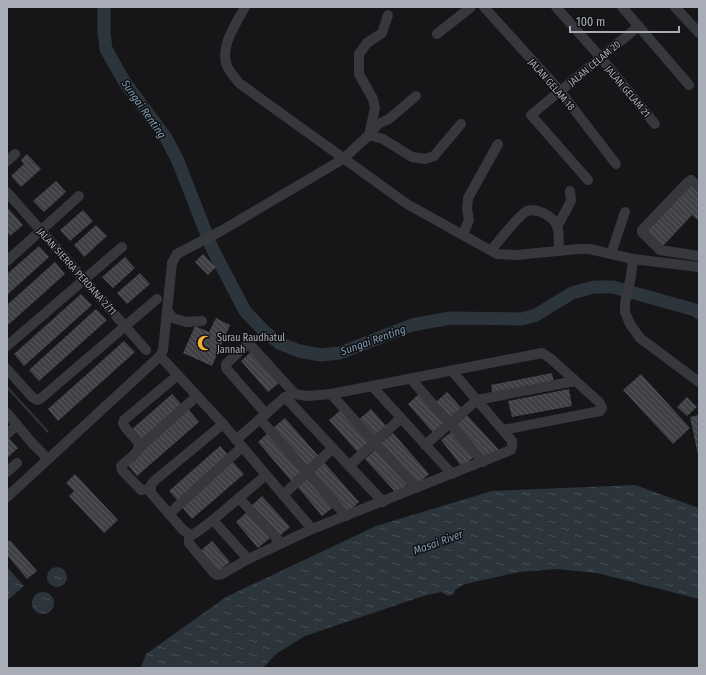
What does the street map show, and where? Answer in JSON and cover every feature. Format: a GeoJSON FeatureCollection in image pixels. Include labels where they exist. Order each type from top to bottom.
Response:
{"type":"FeatureCollection","features":[{"type":"Feature","properties":{"kind":"street"},"geometry":{"type":"LineString","coordinates":[[245,7],[228,38],[226,52],[227,67],[239,83],[407,204],[497,254],[516,255],[589,249],[633,259],[699,267]]}},
{"type":"Feature","properties":{"kind":"street"},"geometry":{"type":"LineString","coordinates":[[437,34],[470,7]]}},
{"type":"Feature","properties":{"kind":"street","name":"JALAN GELAM 18"},"geometry":{"type":"LineString","coordinates":[[484,7],[560,91],[616,164]]}},
{"type":"Feature","properties":{"kind":"street","name":"JALAN GELAM 21"},"geometry":{"type":"LineString","coordinates":[[556,7],[655,124]]}},
{"type":"Feature","properties":{"kind":"street"},"geometry":{"type":"LineString","coordinates":[[622,7],[689,84]]}},
{"type":"Feature","properties":{"kind":"street"},"geometry":{"type":"LineString","coordinates":[[676,7],[699,33]]}},
{"type":"Feature","properties":{"kind":"street"},"geometry":{"type":"LineString","coordinates":[[369,135],[374,108],[373,99],[359,74],[359,54],[367,43],[382,33],[388,15]]}},
{"type":"Feature","properties":{"kind":"street","name":"JALAN CELAM 20"},"geometry":{"type":"LineString","coordinates":[[588,180],[531,115],[639,26]]}},
{"type":"Feature","properties":{"kind":"street"},"geometry":{"type":"LineString","coordinates":[[7,497],[160,356],[163,350],[172,263],[177,254],[221,231],[343,159],[369,135],[378,124],[388,119],[416,96]]}},
{"type":"Feature","properties":{"kind":"street"},"geometry":{"type":"LineString","coordinates":[[369,135],[383,139],[412,157],[425,159],[434,156],[461,124]]}},
{"type":"Feature","properties":{"kind":"street"},"geometry":{"type":"LineString","coordinates":[[463,234],[469,220],[467,209],[468,198],[498,144]]}},
{"type":"Feature","properties":{"kind":"street"},"geometry":{"type":"LineString","coordinates":[[7,161],[15,154]]}},
{"type":"Feature","properties":{"kind":"street"},"geometry":{"type":"LineString","coordinates":[[699,187],[691,180],[688,182],[644,228],[642,232],[660,250],[699,256]]}},
{"type":"Feature","properties":{"kind":"street"},"geometry":{"type":"LineString","coordinates":[[559,251],[558,227],[571,201],[570,191]]}},
{"type":"Feature","properties":{"kind":"street","name":"JALAN SIERRA PERDANA 2/11"},"geometry":{"type":"LineString","coordinates":[[7,192],[146,350]]}},
{"type":"Feature","properties":{"kind":"street"},"geometry":{"type":"LineString","coordinates":[[7,261],[79,196]]}},
{"type":"Feature","properties":{"kind":"street"},"geometry":{"type":"LineString","coordinates":[[491,250],[524,212],[535,210],[548,216],[558,227]]}},
{"type":"Feature","properties":{"kind":"street"},"geometry":{"type":"LineString","coordinates":[[611,254],[625,212]]}},
{"type":"Feature","properties":{"kind":"street"},"geometry":{"type":"LineString","coordinates":[[7,346],[122,247]]}},
{"type":"Feature","properties":{"kind":"street"},"geometry":{"type":"LineString","coordinates":[[633,259],[625,303],[625,312],[630,324],[640,338],[699,382]]}},
{"type":"Feature","properties":{"kind":"street"},"geometry":{"type":"LineString","coordinates":[[7,368],[32,397],[37,400],[40,399],[157,299]]}},
{"type":"Feature","properties":{"kind":"street"},"geometry":{"type":"LineString","coordinates":[[167,310],[173,318],[179,320],[186,322],[202,321]]}},
{"type":"Feature","properties":{"kind":"street"},"geometry":{"type":"LineString","coordinates":[[346,516],[307,472],[226,368],[227,363],[246,346],[249,345],[290,396],[302,415],[383,502]]}},
{"type":"Feature","properties":{"kind":"street"},"geometry":{"type":"LineString","coordinates":[[169,514],[239,444],[263,417],[290,396],[331,394],[542,353],[550,358],[576,381],[601,404],[602,408],[600,411],[503,430]]}},
{"type":"Feature","properties":{"kind":"street"},"geometry":{"type":"LineString","coordinates":[[160,356],[223,424],[312,529]]}},
{"type":"Feature","properties":{"kind":"street"},"geometry":{"type":"LineString","coordinates":[[189,534],[189,543],[214,573],[217,575],[222,574],[248,559],[312,529],[383,502],[510,450],[512,441],[452,371]]}},
{"type":"Feature","properties":{"kind":"street"},"geometry":{"type":"LineString","coordinates":[[140,447],[138,442],[124,427],[124,420],[178,375]]}},
{"type":"Feature","properties":{"kind":"street"},"geometry":{"type":"LineString","coordinates":[[411,379],[483,462]]}},
{"type":"Feature","properties":{"kind":"street"},"geometry":{"type":"LineString","coordinates":[[425,445],[477,400],[576,381]]}},
{"type":"Feature","properties":{"kind":"street"},"geometry":{"type":"LineString","coordinates":[[372,386],[452,474]]}},
{"type":"Feature","properties":{"kind":"street"},"geometry":{"type":"LineString","coordinates":[[331,394],[416,488]]}},
{"type":"Feature","properties":{"kind":"street"},"geometry":{"type":"LineString","coordinates":[[151,489],[141,490],[122,470],[121,466],[197,396]]}},
{"type":"Feature","properties":{"kind":"street"},"geometry":{"type":"LineString","coordinates":[[302,415],[302,405],[307,396]]}},
{"type":"Feature","properties":{"kind":"street"},"geometry":{"type":"LineString","coordinates":[[7,413],[32,443],[48,459]]}},
{"type":"Feature","properties":{"kind":"street"},"geometry":{"type":"LineString","coordinates":[[350,466],[401,418]]}},
{"type":"Feature","properties":{"kind":"street"},"geometry":{"type":"LineString","coordinates":[[223,424],[154,481],[151,493],[183,530],[189,534],[194,534],[213,520],[266,475]]}},
{"type":"Feature","properties":{"kind":"street"},"geometry":{"type":"LineString","coordinates":[[7,434],[17,425]]}},
{"type":"Feature","properties":{"kind":"street"},"geometry":{"type":"LineString","coordinates":[[283,495],[333,448]]}},
{"type":"Feature","properties":{"kind":"street"},"geometry":{"type":"LineString","coordinates":[[7,472],[17,463]]}},
{"type":"Feature","properties":{"kind":"street"},"geometry":{"type":"LineString","coordinates":[[239,498],[281,544]]}},
{"type":"Feature","properties":{"kind":"street"},"geometry":{"type":"LineString","coordinates":[[213,520],[248,559]]}},
{"type":"Feature","properties":{"kind":"water","name":"Masai River"},"geometry":{"type":"Polygon","coordinates":[[[635,485],[699,508],[699,599],[597,573],[557,569],[519,572],[465,584],[455,590],[454,594],[448,596],[441,592],[423,596],[305,636],[276,654],[263,668],[141,668],[146,654],[226,597],[376,526],[492,491],[635,485]]]}},
{"type":"Feature","properties":{"kind":"water"},"geometry":{"type":"Polygon","coordinates":[[[57,567],[64,570],[67,577],[64,584],[57,587],[50,584],[47,577],[50,570],[57,567]]]}},
{"type":"Feature","properties":{"kind":"water"},"geometry":{"type":"Polygon","coordinates":[[[8,568],[24,586],[7,601],[7,569],[8,568]]]}},
{"type":"Feature","properties":{"kind":"water"},"geometry":{"type":"Polygon","coordinates":[[[43,592],[51,595],[54,603],[51,611],[43,614],[35,611],[32,603],[35,595],[43,592]]]}},
{"type":"Feature","properties":{"kind":"building"},"geometry":{"type":"Polygon","coordinates":[[[27,154],[41,169],[21,187],[11,176],[24,164],[21,160],[27,154]]]}},
{"type":"Feature","properties":{"kind":"building"},"geometry":{"type":"Polygon","coordinates":[[[56,181],[66,192],[44,212],[33,201],[56,181]]]}},
{"type":"Feature","properties":{"kind":"building"},"geometry":{"type":"Polygon","coordinates":[[[691,181],[699,189],[699,221],[692,215],[662,247],[644,231],[691,181]]]}},
{"type":"Feature","properties":{"kind":"building"},"geometry":{"type":"Polygon","coordinates":[[[7,207],[23,225],[10,236],[7,232],[7,207]]]}},
{"type":"Feature","properties":{"kind":"building"},"geometry":{"type":"Polygon","coordinates":[[[83,210],[93,221],[70,241],[60,230],[83,210]]]}},
{"type":"Feature","properties":{"kind":"building"},"geometry":{"type":"Polygon","coordinates":[[[96,225],[107,236],[84,257],[74,245],[96,225]]]}},
{"type":"Feature","properties":{"kind":"building"},"geometry":{"type":"Polygon","coordinates":[[[39,246],[49,257],[7,295],[7,274],[39,246]]]}},
{"type":"Feature","properties":{"kind":"building"},"geometry":{"type":"Polygon","coordinates":[[[203,254],[216,267],[208,275],[195,262],[203,254]]]}},
{"type":"Feature","properties":{"kind":"building"},"geometry":{"type":"Polygon","coordinates":[[[125,257],[135,268],[113,288],[102,277],[125,257]]]}},
{"type":"Feature","properties":{"kind":"building"},"geometry":{"type":"Polygon","coordinates":[[[55,262],[65,274],[7,326],[7,305],[55,262]]]}},
{"type":"Feature","properties":{"kind":"building"},"geometry":{"type":"Polygon","coordinates":[[[140,273],[150,284],[127,304],[117,293],[140,273]]]}},
{"type":"Feature","properties":{"kind":"building"},"geometry":{"type":"Polygon","coordinates":[[[81,294],[92,305],[24,366],[14,354],[81,294]]]}},
{"type":"Feature","properties":{"kind":"building"},"geometry":{"type":"Polygon","coordinates":[[[96,309],[107,320],[39,381],[29,370],[96,309]]]}},
{"type":"Feature","properties":{"kind":"building","name":"Surau Raudhatul Jannah"},"geometry":{"type":"Polygon","coordinates":[[[216,318],[230,325],[212,366],[183,353],[195,326],[209,332],[216,318]]]}},
{"type":"Feature","properties":{"kind":"building"},"geometry":{"type":"Polygon","coordinates":[[[124,341],[135,352],[58,421],[48,409],[124,341]]]}},
{"type":"Feature","properties":{"kind":"building"},"geometry":{"type":"Polygon","coordinates":[[[253,350],[281,381],[268,392],[241,361],[253,350]]]}},
{"type":"Feature","properties":{"kind":"building"},"geometry":{"type":"Polygon","coordinates":[[[552,373],[555,389],[494,401],[491,385],[552,373]]]}},
{"type":"Feature","properties":{"kind":"building"},"geometry":{"type":"Polygon","coordinates":[[[641,374],[690,428],[673,444],[623,390],[641,374]]]}},
{"type":"Feature","properties":{"kind":"building"},"geometry":{"type":"Polygon","coordinates":[[[569,389],[572,406],[512,417],[508,401],[569,389]]]}},
{"type":"Feature","properties":{"kind":"building"},"geometry":{"type":"Polygon","coordinates":[[[447,392],[465,412],[453,423],[435,403],[447,392]]]}},
{"type":"Feature","properties":{"kind":"building"},"geometry":{"type":"Polygon","coordinates":[[[420,393],[448,424],[435,435],[408,404],[420,393]]]}},
{"type":"Feature","properties":{"kind":"building"},"geometry":{"type":"Polygon","coordinates":[[[172,394],[183,406],[142,442],[131,430],[172,394]]]}},
{"type":"Feature","properties":{"kind":"building"},"geometry":{"type":"Polygon","coordinates":[[[687,397],[697,407],[687,416],[677,407],[687,397]]]}},
{"type":"Feature","properties":{"kind":"building"},"geometry":{"type":"Polygon","coordinates":[[[188,409],[199,422],[137,476],[126,463],[188,409]]]}},
{"type":"Feature","properties":{"kind":"building"},"geometry":{"type":"Polygon","coordinates":[[[342,409],[374,445],[361,456],[329,420],[342,409]]]}},
{"type":"Feature","properties":{"kind":"building"},"geometry":{"type":"Polygon","coordinates":[[[371,409],[389,429],[376,440],[358,420],[371,409]]]}},
{"type":"Feature","properties":{"kind":"building"},"geometry":{"type":"Polygon","coordinates":[[[467,415],[499,450],[487,461],[455,426],[467,415]]]}},
{"type":"Feature","properties":{"kind":"building"},"geometry":{"type":"Polygon","coordinates":[[[699,415],[699,455],[698,455],[690,417],[699,415]]]}},
{"type":"Feature","properties":{"kind":"building"},"geometry":{"type":"Polygon","coordinates":[[[285,418],[321,459],[308,470],[272,429],[285,418]]]}},
{"type":"Feature","properties":{"kind":"building"},"geometry":{"type":"Polygon","coordinates":[[[454,430],[475,456],[462,467],[441,440],[454,430]]]}},
{"type":"Feature","properties":{"kind":"building"},"geometry":{"type":"Polygon","coordinates":[[[270,431],[306,472],[293,483],[258,442],[270,431]]]}},
{"type":"Feature","properties":{"kind":"building"},"geometry":{"type":"Polygon","coordinates":[[[393,433],[429,474],[417,485],[380,444],[393,433]]]}},
{"type":"Feature","properties":{"kind":"building"},"geometry":{"type":"Polygon","coordinates":[[[7,436],[18,448],[7,458],[7,436]]]}},
{"type":"Feature","properties":{"kind":"building"},"geometry":{"type":"Polygon","coordinates":[[[220,446],[231,458],[180,503],[169,491],[220,446]]]}},
{"type":"Feature","properties":{"kind":"building"},"geometry":{"type":"Polygon","coordinates":[[[378,447],[409,483],[397,494],[365,459],[378,447]]]}},
{"type":"Feature","properties":{"kind":"building"},"geometry":{"type":"Polygon","coordinates":[[[232,461],[244,474],[192,519],[181,506],[232,461]]]}},
{"type":"Feature","properties":{"kind":"building"},"geometry":{"type":"Polygon","coordinates":[[[323,461],[359,502],[347,513],[311,472],[323,461]]]}},
{"type":"Feature","properties":{"kind":"building"},"geometry":{"type":"Polygon","coordinates":[[[75,474],[118,520],[104,533],[69,496],[74,491],[66,483],[75,474]]]}},
{"type":"Feature","properties":{"kind":"building"},"geometry":{"type":"Polygon","coordinates":[[[309,474],[335,506],[322,516],[296,485],[309,474]]]}},
{"type":"Feature","properties":{"kind":"building"},"geometry":{"type":"Polygon","coordinates":[[[262,496],[290,527],[277,538],[250,507],[262,496]]]}},
{"type":"Feature","properties":{"kind":"building"},"geometry":{"type":"Polygon","coordinates":[[[248,511],[271,537],[258,548],[236,522],[248,511]]]}},
{"type":"Feature","properties":{"kind":"building"},"geometry":{"type":"Polygon","coordinates":[[[10,540],[37,571],[27,579],[7,555],[7,542],[10,540]]]}},
{"type":"Feature","properties":{"kind":"building"},"geometry":{"type":"Polygon","coordinates":[[[212,541],[230,562],[217,572],[199,552],[212,541]]]}},
{"type":"Feature","properties":{"kind":"waterway","name":"Sungai Renting"},"geometry":{"type":"LineString","coordinates":[[104,7],[106,49],[124,81],[166,138],[178,161],[212,248],[245,311],[264,331],[279,343],[299,351],[321,355],[340,353],[412,325],[450,318],[522,319],[536,315],[572,293],[594,287],[613,287],[695,310],[699,313]]}},
{"type":"Feature","properties":{"kind":"waterway"},"geometry":{"type":"LineString","coordinates":[[7,387],[48,432]]}},
{"type":"Feature","properties":{"kind":"place","name":"Surau Raudhatul Jannah"},"geometry":{"type":"Point","coordinates":[205,343]}}]}
